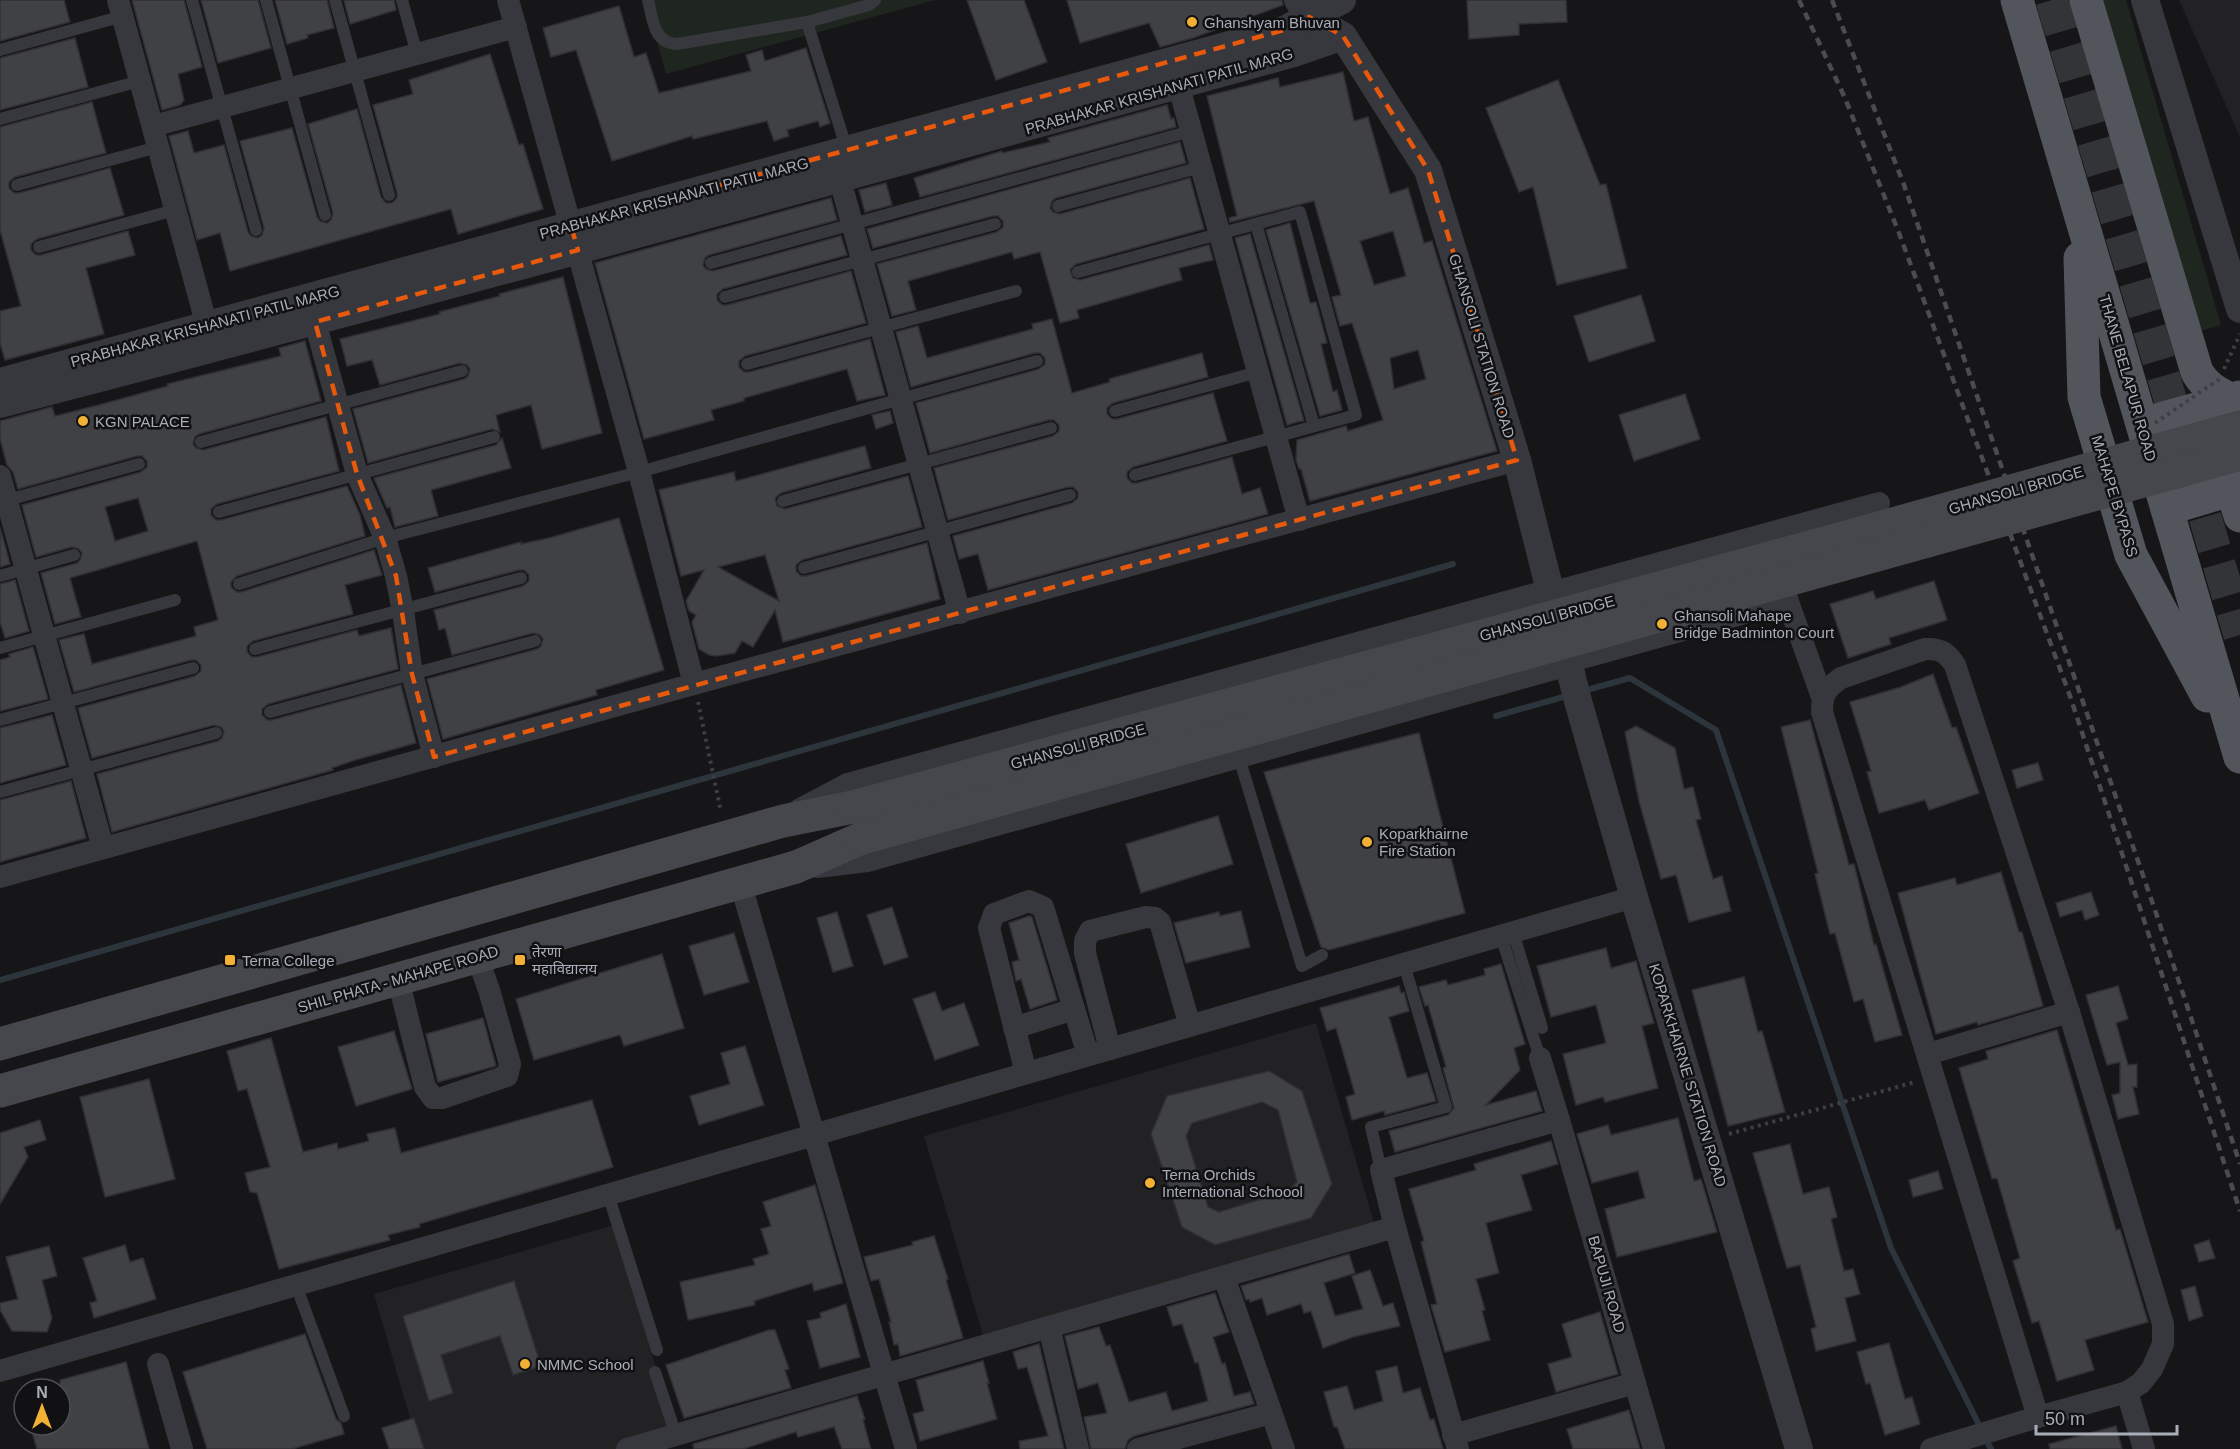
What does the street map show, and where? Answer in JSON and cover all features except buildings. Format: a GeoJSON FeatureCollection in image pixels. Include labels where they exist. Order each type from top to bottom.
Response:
{"type":"FeatureCollection","features":[{"type":"Feature","properties":{"kind":"main road","name":"THANE BELAPUR ROAD"},"geometry":{"type":"LineString","coordinates":[[2017,0],[2240,756]]}},
{"type":"Feature","properties":{"kind":"main road"},"geometry":{"type":"LineString","coordinates":[[2086,0],[2197,372],[2203,382],[2216,392],[2233,400]]}},
{"type":"Feature","properties":{"kind":"main road","name":"MAHAPE BYPASS"},"geometry":{"type":"LineString","coordinates":[[2079,212],[2084,397],[2087,408],[2131,555],[2240,756]]}},
{"type":"Feature","properties":{"kind":"main road"},"geometry":{"type":"LineString","coordinates":[[2142,424],[2233,400]]}},
{"type":"Feature","properties":{"kind":"main road","name":"GHANSOLI BRIDGE"},"geometry":{"type":"LineString","coordinates":[[783,821],[853,807],[1832,541],[2233,400]]}},
{"type":"Feature","properties":{"kind":"main road","name":"GHANSOLI BRIDGE"},"geometry":{"type":"LineString","coordinates":[[862,838],[2240,454]]}},
{"type":"Feature","properties":{"kind":"main road"},"geometry":{"type":"LineString","coordinates":[[2167,508],[2237,498]]}},
{"type":"Feature","properties":{"kind":"main road"},"geometry":{"type":"LineString","coordinates":[[0,1044],[783,821]]}},
{"type":"Feature","properties":{"kind":"main road","name":"SHIL PHATA - MAHAPE ROAD"},"geometry":{"type":"LineString","coordinates":[[0,1091],[796,867],[862,838]]}},
{"type":"Feature","properties":{"kind":"street"},"geometry":{"type":"LineString","coordinates":[[508,0],[639,472],[694,684]]}},
{"type":"Feature","properties":{"kind":"street"},"geometry":{"type":"LineString","coordinates":[[1343,0],[1343,36]]}},
{"type":"Feature","properties":{"kind":"street","name":"PRABHAKAR KRISHANATI PATIL MARG"},"geometry":{"type":"LineString","coordinates":[[1175,72],[1284,30],[1304,9],[1343,0]]}},
{"type":"Feature","properties":{"kind":"street"},"geometry":{"type":"LineString","coordinates":[[2145,0],[2240,309]]}},
{"type":"Feature","properties":{"kind":"street"},"geometry":{"type":"LineString","coordinates":[[121,8],[207,326]]}},
{"type":"Feature","properties":{"kind":"street","name":"GHANSOLI STATION ROAD"},"geometry":{"type":"LineString","coordinates":[[1304,9],[1343,36],[1428,170],[1517,460],[1573,680]]}},
{"type":"Feature","properties":{"kind":"street"},"geometry":{"type":"LineString","coordinates":[[155,137],[222,107],[516,27]]}},
{"type":"Feature","properties":{"kind":"street","name":"PRABHAKAR KRISHANATI PATIL MARG"},"geometry":{"type":"LineString","coordinates":[[0,404],[315,322],[574,238],[840,162],[1175,72],[1294,53],[1343,36]]}},
{"type":"Feature","properties":{"kind":"street"},"geometry":{"type":"LineString","coordinates":[[1175,72],[1299,520]]}},
{"type":"Feature","properties":{"kind":"street"},"geometry":{"type":"LineString","coordinates":[[840,162],[862,260],[960,613]]}},
{"type":"Feature","properties":{"kind":"street","name":"PRABHAKAR KRISHANATI PATIL MARG"},"geometry":{"type":"LineString","coordinates":[[0,382],[207,326],[574,238]]}},
{"type":"Feature","properties":{"kind":"street"},"geometry":{"type":"LineString","coordinates":[[315,322],[357,474],[385,538],[403,611],[412,674],[434,757]]}},
{"type":"Feature","properties":{"kind":"street"},"geometry":{"type":"LineString","coordinates":[[0,877],[694,684],[1517,460]]}},
{"type":"Feature","properties":{"kind":"street"},"geometry":{"type":"LineString","coordinates":[[0,476],[4,501],[26,568],[103,848]]}},
{"type":"Feature","properties":{"kind":"street"},"geometry":{"type":"LineString","coordinates":[[783,821],[848,787],[1879,503]]}},
{"type":"Feature","properties":{"kind":"street"},"geometry":{"type":"LineString","coordinates":[[1761,534],[1788,601],[1822,697],[1822,712],[1935,1076],[2028,1420]]}},
{"type":"Feature","properties":{"kind":"street"},"geometry":{"type":"LineString","coordinates":[[796,867],[867,858],[1238,754],[1573,680],[1788,601]]}},
{"type":"Feature","properties":{"kind":"street"},"geometry":{"type":"LineString","coordinates":[[1822,697],[1829,687],[1841,678],[1925,650],[1936,648],[1947,653],[1955,665],[2069,1012],[2163,1324],[2163,1344],[2152,1369],[2141,1383],[2127,1392],[1931,1449]]}},
{"type":"Feature","properties":{"kind":"street","name":"KOPARKHAIRNE STATION ROAD"},"geometry":{"type":"LineString","coordinates":[[1573,680],[1634,897],[1799,1449]]}},
{"type":"Feature","properties":{"kind":"street"},"geometry":{"type":"LineString","coordinates":[[740,882],[906,1449]]}},
{"type":"Feature","properties":{"kind":"street"},"geometry":{"type":"LineString","coordinates":[[0,1371],[1634,897]]}},
{"type":"Feature","properties":{"kind":"street"},"geometry":{"type":"LineString","coordinates":[[1026,1073],[989,928],[994,914],[1029,901],[1043,907],[1074,1009],[1099,1052]]}},
{"type":"Feature","properties":{"kind":"street"},"geometry":{"type":"LineString","coordinates":[[1099,1052],[1085,953],[1085,941],[1090,931],[1146,917],[1155,918],[1160,922],[1190,1026]]}},
{"type":"Feature","properties":{"kind":"street"},"geometry":{"type":"LineString","coordinates":[[398,979],[425,1088],[433,1098],[442,1098],[507,1076],[510,1064],[477,956]]}},
{"type":"Feature","properties":{"kind":"street"},"geometry":{"type":"LineString","coordinates":[[1014,1028],[1074,1009]]}},
{"type":"Feature","properties":{"kind":"street"},"geometry":{"type":"LineString","coordinates":[[1928,1054],[2069,1012]]}},
{"type":"Feature","properties":{"kind":"street","name":"BAPUJI ROAD"},"geometry":{"type":"LineString","coordinates":[[1540,1058],[1654,1449]]}},
{"type":"Feature","properties":{"kind":"street"},"geometry":{"type":"LineString","coordinates":[[1559,1120],[1381,1170],[1455,1442],[1635,1383]]}},
{"type":"Feature","properties":{"kind":"street"},"geometry":{"type":"LineString","coordinates":[[627,1449],[679,1442],[884,1375],[1395,1227]]}},
{"type":"Feature","properties":{"kind":"street"},"geometry":{"type":"LineString","coordinates":[[1224,1277],[1284,1449]]}},
{"type":"Feature","properties":{"kind":"street"},"geometry":{"type":"LineString","coordinates":[[1049,1327],[1078,1449]]}},
{"type":"Feature","properties":{"kind":"street"},"geometry":{"type":"LineString","coordinates":[[158,1364],[182,1449]]}},
{"type":"Feature","properties":{"kind":"street"},"geometry":{"type":"LineString","coordinates":[[2127,1392],[2144,1449]]}},
{"type":"Feature","properties":{"kind":"street"},"geometry":{"type":"LineString","coordinates":[[1138,1449],[1271,1413]]}},
{"type":"Feature","properties":{"kind":"lane"},"geometry":{"type":"LineString","coordinates":[[192,0],[256,230]]}},
{"type":"Feature","properties":{"kind":"lane"},"geometry":{"type":"LineString","coordinates":[[266,0],[326,215]]}},
{"type":"Feature","properties":{"kind":"lane"},"geometry":{"type":"LineString","coordinates":[[335,0],[389,195]]}},
{"type":"Feature","properties":{"kind":"lane"},"geometry":{"type":"LineString","coordinates":[[402,0],[417,54]]}},
{"type":"Feature","properties":{"kind":"lane"},"geometry":{"type":"LineString","coordinates":[[648,0],[656,30],[660,39],[667,44],[807,22],[869,5],[875,0]]}},
{"type":"Feature","properties":{"kind":"lane"},"geometry":{"type":"LineString","coordinates":[[0,50],[121,8]]}},
{"type":"Feature","properties":{"kind":"lane"},"geometry":{"type":"LineString","coordinates":[[807,22],[840,162]]}},
{"type":"Feature","properties":{"kind":"lane"},"geometry":{"type":"LineString","coordinates":[[0,119],[140,81]]}},
{"type":"Feature","properties":{"kind":"lane"},"geometry":{"type":"LineString","coordinates":[[711,263],[1191,131]]}},
{"type":"Feature","properties":{"kind":"lane"},"geometry":{"type":"LineString","coordinates":[[17,185],[155,137]]}},
{"type":"Feature","properties":{"kind":"lane"},"geometry":{"type":"LineString","coordinates":[[1058,206],[1201,167]]}},
{"type":"Feature","properties":{"kind":"lane"},"geometry":{"type":"LineString","coordinates":[[39,247],[176,210]]}},
{"type":"Feature","properties":{"kind":"lane"},"geometry":{"type":"LineString","coordinates":[[1078,272],[1300,212],[1356,415],[1135,475]]}},
{"type":"Feature","properties":{"kind":"lane"},"geometry":{"type":"LineString","coordinates":[[726,297],[995,224]]}},
{"type":"Feature","properties":{"kind":"lane"},"geometry":{"type":"LineString","coordinates":[[1256,224],[1314,426]]}},
{"type":"Feature","properties":{"kind":"lane"},"geometry":{"type":"LineString","coordinates":[[747,364],[1016,291]]}},
{"type":"Feature","properties":{"kind":"lane"},"geometry":{"type":"LineString","coordinates":[[239,584],[385,538],[639,472],[1037,361]]}},
{"type":"Feature","properties":{"kind":"lane"},"geometry":{"type":"LineString","coordinates":[[201,442],[462,371]]}},
{"type":"Feature","properties":{"kind":"lane"},"geometry":{"type":"LineString","coordinates":[[1114,411],[1258,372]]}},
{"type":"Feature","properties":{"kind":"lane"},"geometry":{"type":"LineString","coordinates":[[783,501],[1051,428]]}},
{"type":"Feature","properties":{"kind":"lane"},"geometry":{"type":"LineString","coordinates":[[219,512],[494,437]]}},
{"type":"Feature","properties":{"kind":"lane"},"geometry":{"type":"LineString","coordinates":[[4,501],[139,464]]}},
{"type":"Feature","properties":{"kind":"lane"},"geometry":{"type":"LineString","coordinates":[[804,568],[1070,495]]}},
{"type":"Feature","properties":{"kind":"lane"},"geometry":{"type":"LineString","coordinates":[[0,576],[74,555]]}},
{"type":"Feature","properties":{"kind":"lane"},"geometry":{"type":"LineString","coordinates":[[255,650],[521,578]]}},
{"type":"Feature","properties":{"kind":"lane"},"geometry":{"type":"LineString","coordinates":[[0,648],[175,600]]}},
{"type":"Feature","properties":{"kind":"lane"},"geometry":{"type":"LineString","coordinates":[[270,712],[535,641]]}},
{"type":"Feature","properties":{"kind":"lane"},"geometry":{"type":"LineString","coordinates":[[0,720],[193,668]]}},
{"type":"Feature","properties":{"kind":"lane"},"geometry":{"type":"LineString","coordinates":[[0,792],[216,733]]}},
{"type":"Feature","properties":{"kind":"lane"},"geometry":{"type":"LineString","coordinates":[[1238,754],[1302,966],[1322,955]]}},
{"type":"Feature","properties":{"kind":"lane"},"geometry":{"type":"LineString","coordinates":[[1507,934],[1542,1028]]}},
{"type":"Feature","properties":{"kind":"lane"},"geometry":{"type":"LineString","coordinates":[[1507,934],[1540,1058]]}},
{"type":"Feature","properties":{"kind":"lane"},"geometry":{"type":"LineString","coordinates":[[1381,1170],[1371,1127],[1446,1107],[1404,964]]}},
{"type":"Feature","properties":{"kind":"lane"},"geometry":{"type":"LineString","coordinates":[[609,1194],[657,1350]]}},
{"type":"Feature","properties":{"kind":"lane"},"geometry":{"type":"LineString","coordinates":[[296,1285],[344,1416]]}},
{"type":"Feature","properties":{"kind":"lane"},"geometry":{"type":"LineString","coordinates":[[654,1372],[679,1442]]}},
{"type":"Feature","properties":{"kind":"path"},"geometry":{"type":"LineString","coordinates":[[2233,400],[2240,334]]}},
{"type":"Feature","properties":{"kind":"path"},"geometry":{"type":"LineString","coordinates":[[694,684],[715,784]]}},
{"type":"Feature","properties":{"kind":"path"},"geometry":{"type":"LineString","coordinates":[[1708,1140],[1935,1076]]}},
{"type":"Feature","properties":{"kind":"highlighted area"},"geometry":{"type":"Polygon","coordinates":[[[1309,17],[1343,36],[1428,170],[1517,460],[434,757],[412,674],[396,576],[357,474],[315,322],[578,250],[571,226],[1284,30],[1309,17]]]}},
{"type":"Feature","properties":{"kind":"shaded area"},"geometry":{"type":"Polygon","coordinates":[[[646,0],[935,0],[666,74],[646,0]]]}},
{"type":"Feature","properties":{"kind":"shaded area"},"geometry":{"type":"Polygon","coordinates":[[[2103,0],[2126,0],[2221,325],[2200,331],[2103,0]]]}},
{"type":"Feature","properties":{"kind":"shaded area"},"geometry":{"type":"Polygon","coordinates":[[[2179,0],[2240,0],[2240,137],[2179,0]]]}},
{"type":"Feature","properties":{"kind":"shaded area","name":"Terna Orchids International Schoool"},"geometry":{"type":"Polygon","coordinates":[[[1316,1023],[1376,1230],[985,1342],[924,1136],[1316,1023]]]}},
{"type":"Feature","properties":{"kind":"shaded area","name":"NMMC School"},"geometry":{"type":"Polygon","coordinates":[[[614,1225],[675,1434],[623,1449],[419,1449],[374,1294],[614,1225]]]}},
{"type":"Feature","properties":{"kind":"waterway"},"geometry":{"type":"LineString","coordinates":[[0,980],[1453,564]]}},
{"type":"Feature","properties":{"kind":"waterway"},"geometry":{"type":"LineString","coordinates":[[1583,691],[1630,678],[1716,730],[1891,1248],[1981,1429]]}},
{"type":"Feature","properties":{"kind":"waterway"},"geometry":{"type":"LineString","coordinates":[[1496,716],[1570,695]]}},
{"type":"Feature","properties":{"kind":"waterway"},"geometry":{"type":"LineString","coordinates":[[1985,1438],[1991,1449]]}},
{"type":"Feature","properties":{"kind":"tunnel"},"geometry":{"type":"LineString","coordinates":[[2052,0],[2240,635]]}},
{"type":"Feature","properties":{"kind":"railway"},"geometry":{"type":"LineString","coordinates":[[1799,0],[1845,98],[1899,233],[2070,696],[2240,1211]]}},
{"type":"Feature","properties":{"kind":"railway"},"geometry":{"type":"LineString","coordinates":[[1832,0],[1904,185],[2156,913],[2240,1164]]}},
{"type":"Feature","properties":{"kind":"place","name":"Ghanshyam Bhuvan"},"geometry":{"type":"Point","coordinates":[1192,22]}},
{"type":"Feature","properties":{"kind":"place","name":"KGN PALACE"},"geometry":{"type":"Point","coordinates":[83,421]}},
{"type":"Feature","properties":{"kind":"place","name":"Ghansoli Mahape Bridge Badminton Court"},"geometry":{"type":"Point","coordinates":[1662,624]}},
{"type":"Feature","properties":{"kind":"place","name":"Koparkhairne Fire Station"},"geometry":{"type":"Point","coordinates":[1367,842]}},
{"type":"Feature","properties":{"kind":"place","name":"Terna College"},"geometry":{"type":"Point","coordinates":[230,960]}},
{"type":"Feature","properties":{"kind":"place","name":"तेरणा महाविद्यालय"},"geometry":{"type":"Point","coordinates":[520,960]}},
{"type":"Feature","properties":{"kind":"place","name":"Terna Orchids International Schoool"},"geometry":{"type":"Point","coordinates":[1150,1183]}},
{"type":"Feature","properties":{"kind":"place","name":"NMMC School"},"geometry":{"type":"Point","coordinates":[525,1364]}}]}
